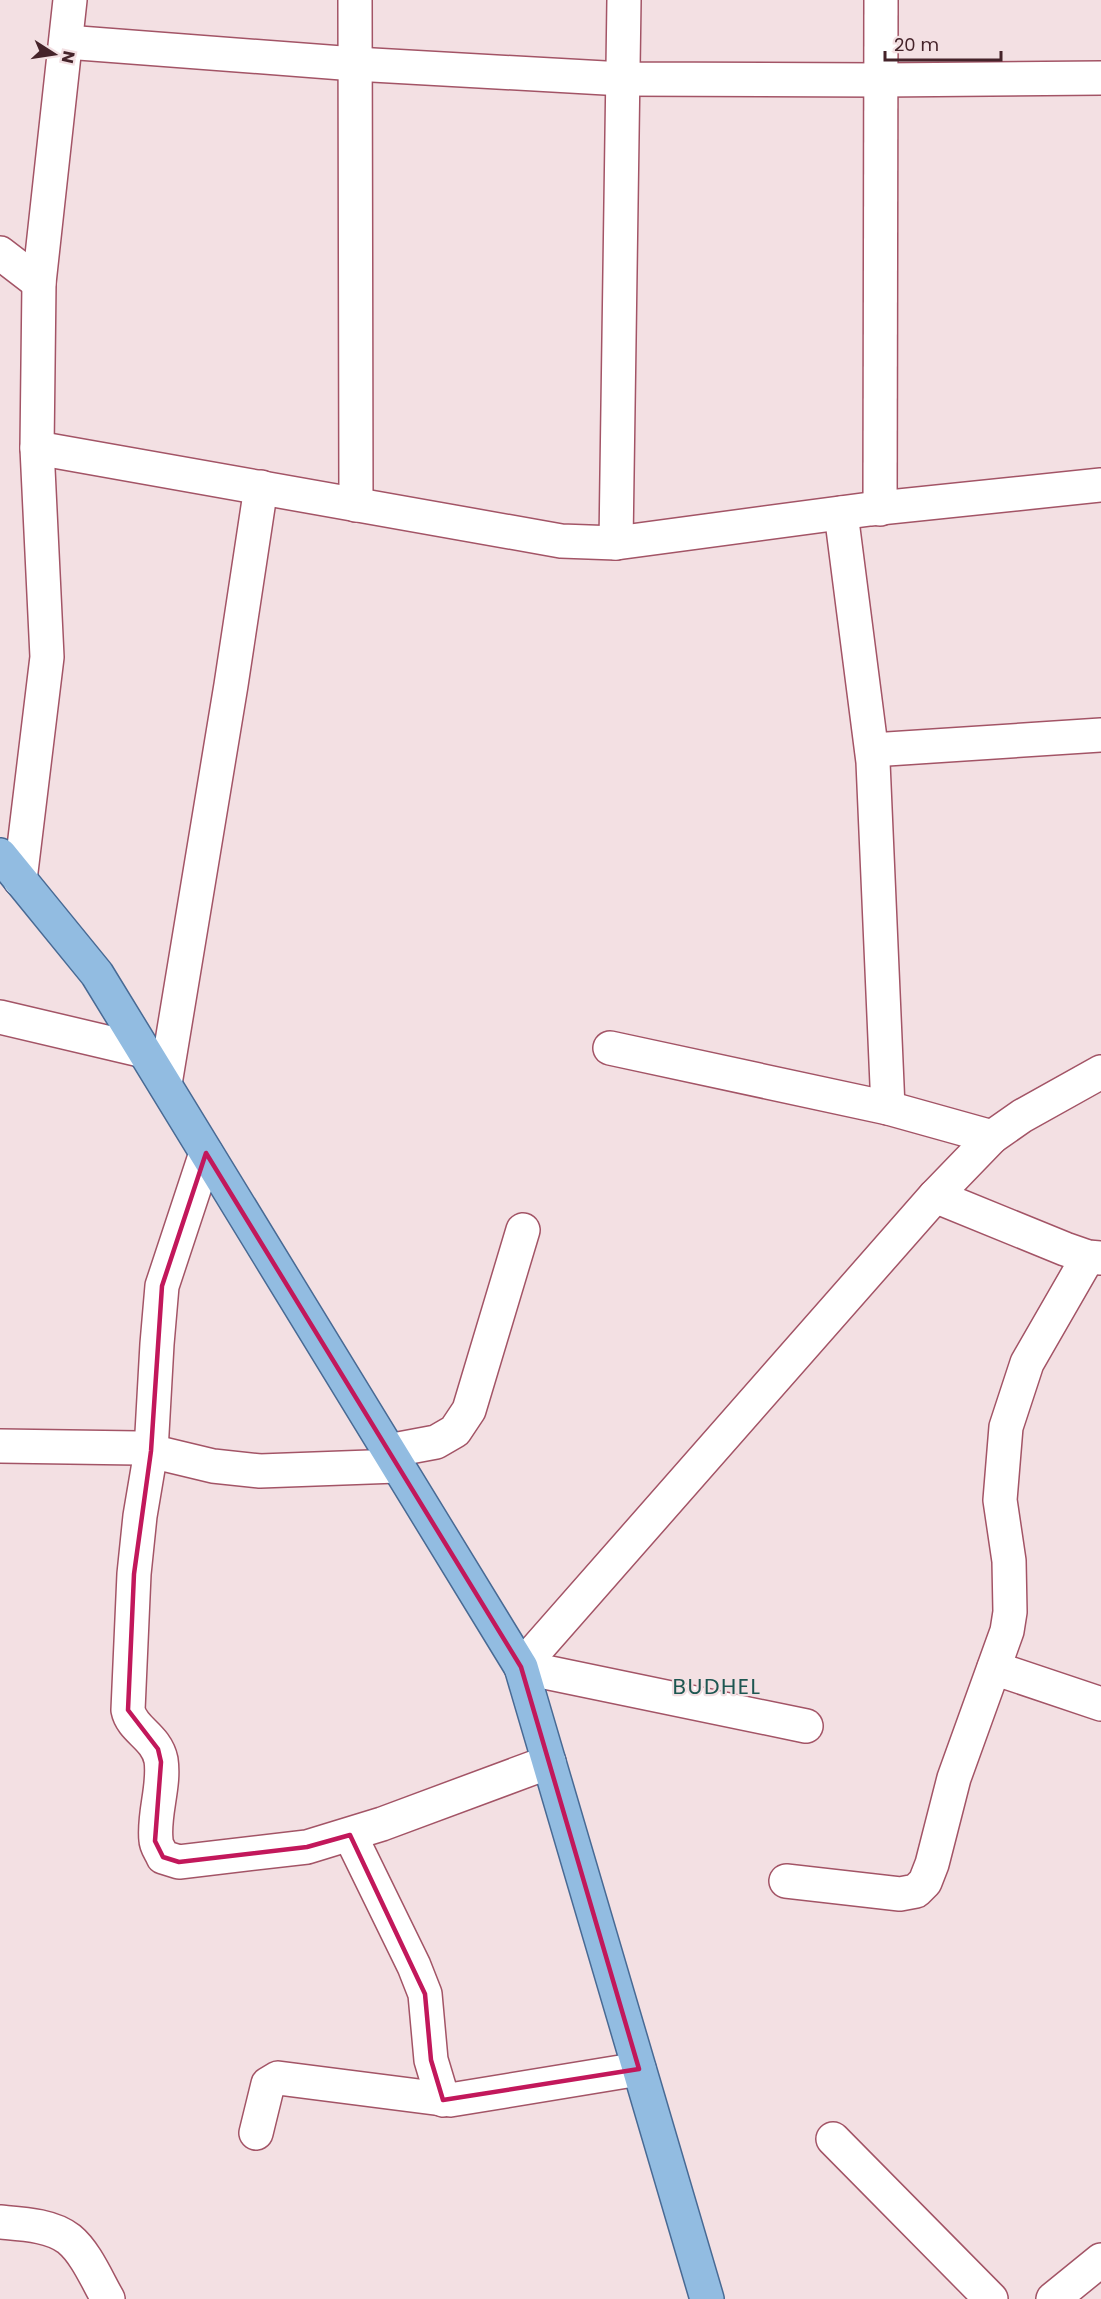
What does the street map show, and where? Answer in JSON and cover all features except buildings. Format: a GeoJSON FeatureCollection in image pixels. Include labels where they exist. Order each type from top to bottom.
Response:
{"type":"FeatureCollection","features":[{"type":"Feature","properties":{"kind":"main road"},"geometry":{"type":"LineString","coordinates":[[0,855],[98,974],[521,1667],[707,2299]]}},
{"type":"Feature","properties":{"kind":"street"},"geometry":{"type":"LineString","coordinates":[[20,880],[47,657],[37,448],[39,283],[70,0]]}},
{"type":"Feature","properties":{"kind":"street"},"geometry":{"type":"LineString","coordinates":[[355,0],[356,505]]}},
{"type":"Feature","properties":{"kind":"street"},"geometry":{"type":"LineString","coordinates":[[616,543],[624,0]]}},
{"type":"Feature","properties":{"kind":"street"},"geometry":{"type":"LineString","coordinates":[[880,508],[881,0]]}},
{"type":"Feature","properties":{"kind":"street"},"geometry":{"type":"LineString","coordinates":[[66,42],[355,64],[623,79],[881,81],[1101,78]]}},
{"type":"Feature","properties":{"kind":"street"},"geometry":{"type":"LineString","coordinates":[[0,253],[39,283]]}},
{"type":"Feature","properties":{"kind":"street"},"geometry":{"type":"LineString","coordinates":[[37,448],[561,541],[616,543],[880,508],[1101,485]]}},
{"type":"Feature","properties":{"kind":"street"},"geometry":{"type":"LineString","coordinates":[[165,1084],[231,685],[261,487]]}},
{"type":"Feature","properties":{"kind":"street"},"geometry":{"type":"LineString","coordinates":[[841,513],[872,750],[878,843],[888,1108]]}},
{"type":"Feature","properties":{"kind":"street"},"geometry":{"type":"LineString","coordinates":[[872,750],[1101,735]]}},
{"type":"Feature","properties":{"kind":"street"},"geometry":{"type":"LineString","coordinates":[[0,1017],[144,1051]]}},
{"type":"Feature","properties":{"kind":"street"},"geometry":{"type":"LineString","coordinates":[[610,1047],[888,1108],[992,1137]]}},
{"type":"Feature","properties":{"kind":"street"},"geometry":{"type":"LineString","coordinates":[[806,1726],[521,1667],[935,1196],[992,1137],[1022,1116],[1101,1072]]}},
{"type":"Feature","properties":{"kind":"street"},"geometry":{"type":"LineString","coordinates":[[207,1153],[162,1286],[151,1451],[140,1516],[134,1574],[128,1710],[132,1720],[151,1738],[160,1756],[161,1772],[155,1841],[163,1857],[179,1862],[307,1846],[350,1835],[549,1762]]}},
{"type":"Feature","properties":{"kind":"street"},"geometry":{"type":"LineString","coordinates":[[786,1881],[900,1894],[916,1891],[925,1882],[933,1864],[957,1768],[1007,1631],[1010,1612],[1009,1561],[1000,1500],[1006,1427],[1027,1363],[1095,1258],[935,1196]]}},
{"type":"Feature","properties":{"kind":"street"},"geometry":{"type":"LineString","coordinates":[[0,1446],[138,1448],[213,1466],[241,1470],[393,1458],[436,1442],[455,1431],[469,1410],[523,1230]]}},
{"type":"Feature","properties":{"kind":"street"},"geometry":{"type":"LineString","coordinates":[[994,1668],[1101,1704]]}},
{"type":"Feature","properties":{"kind":"street"},"geometry":{"type":"LineString","coordinates":[[350,1835],[414,1966],[425,1994],[431,2060],[443,2100]]}},
{"type":"Feature","properties":{"kind":"street"},"geometry":{"type":"LineString","coordinates":[[256,2133],[268,2084],[278,2078],[443,2100],[476,2098],[639,2069]]}},
{"type":"Feature","properties":{"kind":"street"},"geometry":{"type":"LineString","coordinates":[[833,2139],[991,2299]]}},
{"type":"Feature","properties":{"kind":"street"},"geometry":{"type":"LineString","coordinates":[[0,2222],[45,2229],[71,2240],[108,2299]]}},
{"type":"Feature","properties":{"kind":"street"},"geometry":{"type":"LineString","coordinates":[[1053,2299],[1101,2260]]}},
{"type":"Feature","properties":{"kind":"highlighted area"},"geometry":{"type":"Polygon","coordinates":[[[206,1153],[521,1667],[639,2069],[443,2100],[431,2060],[425,1994],[350,1835],[307,1847],[179,1862],[163,1857],[155,1841],[161,1762],[158,1749],[128,1710],[134,1574],[151,1451],[162,1286],[206,1153]]]}},
{"type":"Feature","properties":{"kind":"district","name":"BUDHEL"},"geometry":{"type":"Point","coordinates":[717,1686]}}]}
